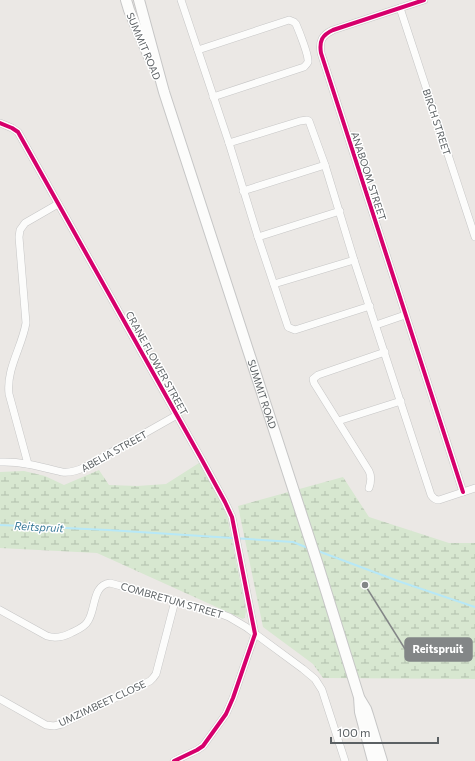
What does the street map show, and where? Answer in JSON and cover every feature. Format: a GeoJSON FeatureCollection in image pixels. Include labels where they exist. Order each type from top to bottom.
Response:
{"type":"FeatureCollection","features":[{"type":"Feature","properties":{"kind":"main road","name":"SUMMIT ROAD"},"geometry":{"type":"LineString","coordinates":[[126,0],[164,92]]}},
{"type":"Feature","properties":{"kind":"main road","name":"SUMMIT ROAD"},"geometry":{"type":"LineString","coordinates":[[139,0],[164,92],[317,562],[359,697],[360,712],[373,761]]}},
{"type":"Feature","properties":{"kind":"main road","name":"SUMMIT ROAD"},"geometry":{"type":"LineString","coordinates":[[359,697],[364,704],[368,715],[382,761]]}},
{"type":"Feature","properties":{"kind":"street"},"geometry":{"type":"LineString","coordinates":[[181,0],[287,324],[293,330],[370,306]]}},
{"type":"Feature","properties":{"kind":"street"},"geometry":{"type":"LineString","coordinates":[[400,8],[424,0]]}},
{"type":"Feature","properties":{"kind":"street","name":"ANABOOM STREET"},"geometry":{"type":"LineString","coordinates":[[400,8],[329,32],[324,37],[320,46],[463,492]]}},
{"type":"Feature","properties":{"kind":"street","name":"BIRCH STREET"},"geometry":{"type":"LineString","coordinates":[[400,8],[475,237]]}},
{"type":"Feature","properties":{"kind":"street"},"geometry":{"type":"LineString","coordinates":[[198,50],[289,20],[296,24],[305,49],[308,62],[304,67],[213,97]]}},
{"type":"Feature","properties":{"kind":"street"},"geometry":{"type":"LineString","coordinates":[[229,143],[300,121],[307,120],[310,123],[325,165],[354,260],[432,497],[439,500],[475,488]]}},
{"type":"Feature","properties":{"kind":"street","name":"CRANE FLOWER STREET"},"geometry":{"type":"LineString","coordinates":[[0,123],[18,132],[226,502],[231,515],[255,634]]}},
{"type":"Feature","properties":{"kind":"street"},"geometry":{"type":"LineString","coordinates":[[244,191],[325,165]]}},
{"type":"Feature","properties":{"kind":"street"},"geometry":{"type":"LineString","coordinates":[[28,464],[8,386],[11,370],[24,334],[26,323],[19,237],[25,223],[58,204]]}},
{"type":"Feature","properties":{"kind":"street"},"geometry":{"type":"LineString","coordinates":[[258,237],[340,211]]}},
{"type":"Feature","properties":{"kind":"street"},"geometry":{"type":"LineString","coordinates":[[274,284],[354,260]]}},
{"type":"Feature","properties":{"kind":"street"},"geometry":{"type":"LineString","coordinates":[[376,324],[405,315]]}},
{"type":"Feature","properties":{"kind":"street"},"geometry":{"type":"LineString","coordinates":[[369,488],[371,475],[369,471],[314,383],[313,379],[318,375],[385,352]]}},
{"type":"Feature","properties":{"kind":"street"},"geometry":{"type":"LineString","coordinates":[[338,421],[401,401]]}},
{"type":"Feature","properties":{"kind":"street","name":"ABELIA STREET"},"geometry":{"type":"LineString","coordinates":[[0,462],[12,461],[62,472],[78,471],[177,415]]}},
{"type":"Feature","properties":{"kind":"street","name":"COMBRETUM STREET"},"geometry":{"type":"LineString","coordinates":[[0,610],[43,634],[52,637],[60,637],[70,634],[87,622],[98,590],[107,584],[116,585],[224,615],[237,621],[255,634],[303,669],[318,683],[322,690],[345,761]]}},
{"type":"Feature","properties":{"kind":"street","name":"UMZIMBEET CLOSE"},"geometry":{"type":"LineString","coordinates":[[0,699],[42,724],[56,726],[150,681],[156,674],[175,601]]}},
{"type":"Feature","properties":{"kind":"street"},"geometry":{"type":"LineString","coordinates":[[174,761],[203,746],[226,714],[230,707],[255,634]]}},
{"type":"Feature","properties":{"kind":"green space"},"geometry":{"type":"Polygon","coordinates":[[[199,463],[221,502],[227,516],[246,611],[243,619],[97,553],[0,548],[0,472],[24,471],[45,476],[64,485],[99,470],[109,485],[137,486],[166,484],[199,463]]]}},
{"type":"Feature","properties":{"kind":"green space"},"geometry":{"type":"Polygon","coordinates":[[[343,477],[369,517],[449,543],[475,543],[475,679],[323,678],[313,664],[263,627],[238,506],[343,477]]]}},
{"type":"Feature","properties":{"kind":"waterway","name":"Reitspruit"},"geometry":{"type":"LineString","coordinates":[[0,525],[108,530],[293,542],[308,548]]}},
{"type":"Feature","properties":{"kind":"waterway","name":"Reitspruit"},"geometry":{"type":"LineString","coordinates":[[318,551],[398,581],[475,607]]}},
{"type":"Feature","properties":{"kind":"cycle path"},"geometry":{"type":"LineString","coordinates":[[424,0],[333,30],[324,36],[320,49],[463,492]]}},
{"type":"Feature","properties":{"kind":"cycle path"},"geometry":{"type":"LineString","coordinates":[[0,123],[18,132],[202,460],[232,517],[255,634],[226,714],[203,746],[174,761]]}},
{"type":"Feature","properties":{"kind":"place","name":"Reitspruit"},"geometry":{"type":"Point","coordinates":[365,585]}}]}
